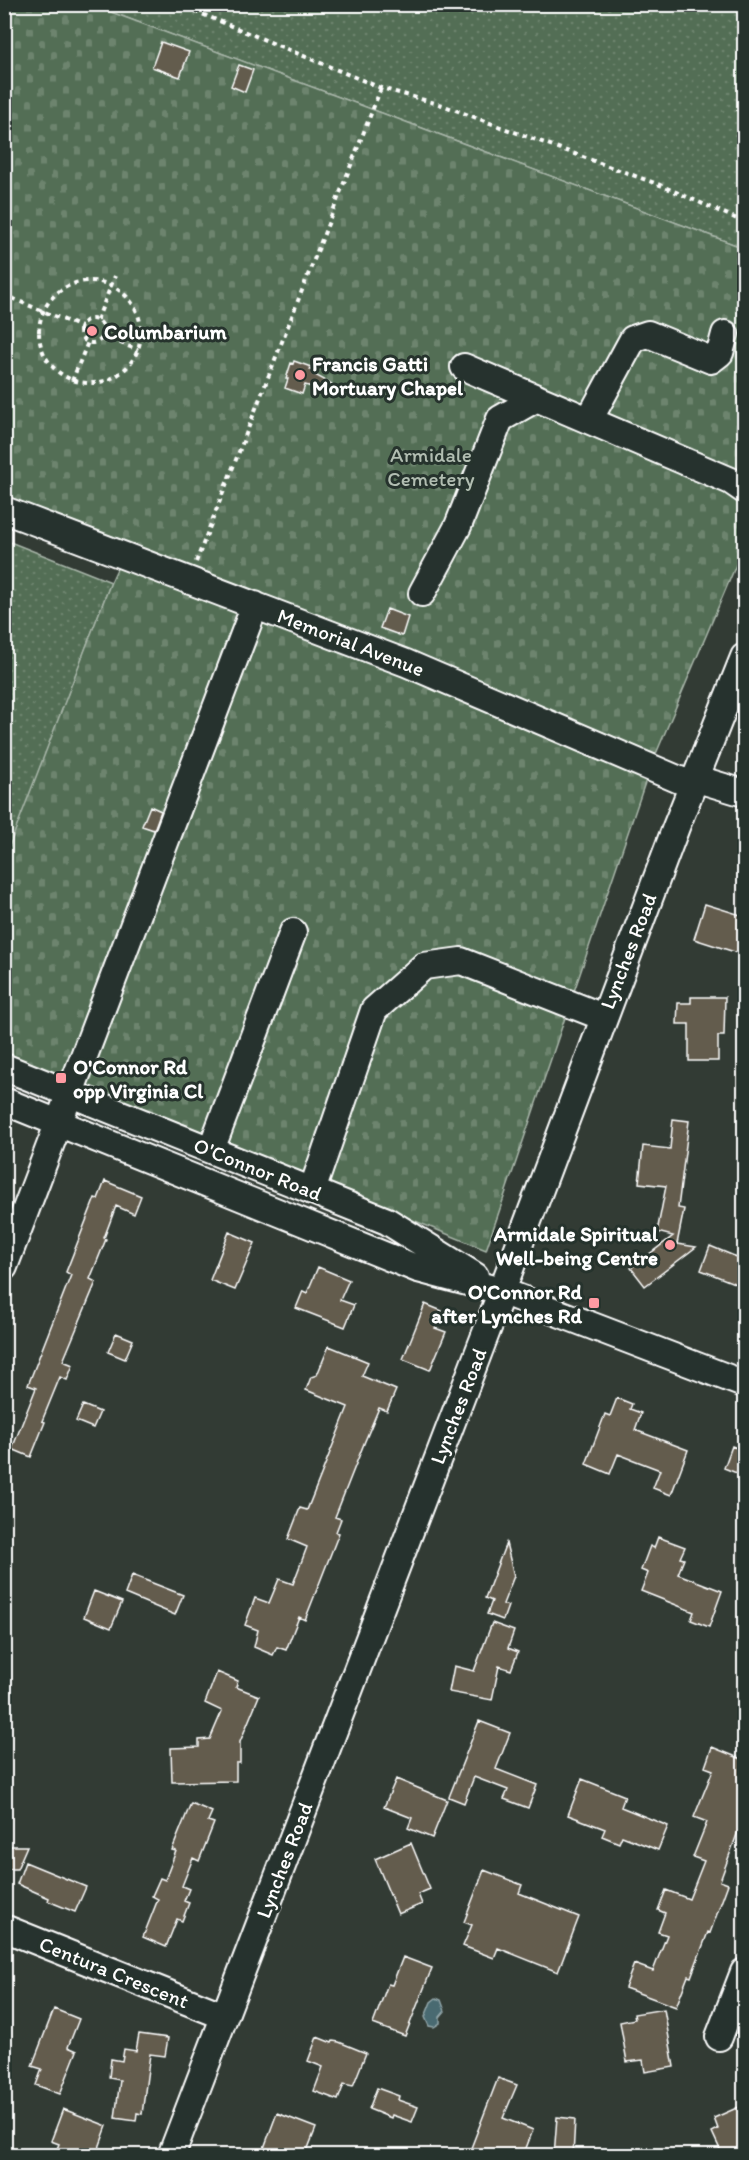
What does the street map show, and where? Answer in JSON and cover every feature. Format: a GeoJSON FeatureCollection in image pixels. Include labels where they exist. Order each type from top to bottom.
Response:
{"type":"FeatureCollection","features":[{"type":"Feature","properties":{"kind":"street"},"geometry":{"type":"LineString","coordinates":[[589,420],[633,339],[648,334],[711,360],[720,353],[725,334]]}},
{"type":"Feature","properties":{"kind":"street"},"geometry":{"type":"LineString","coordinates":[[464,367],[731,481],[744,490]]}},
{"type":"Feature","properties":{"kind":"street"},"geometry":{"type":"LineString","coordinates":[[422,593],[458,526],[500,419],[537,398]]}},
{"type":"Feature","properties":{"kind":"street","name":"Memorial Avenue"},"geometry":{"type":"LineString","coordinates":[[4,510],[406,663],[682,781],[704,781],[744,793]]}},
{"type":"Feature","properties":{"kind":"street"},"geometry":{"type":"LineString","coordinates":[[4,1267],[255,605]]}},
{"type":"Feature","properties":{"kind":"street","name":"Lynches Road"},"geometry":{"type":"LineString","coordinates":[[171,2156],[693,781],[744,657]]}},
{"type":"Feature","properties":{"kind":"street"},"geometry":{"type":"LineString","coordinates":[[211,1150],[293,932]]}},
{"type":"Feature","properties":{"kind":"street"},"geometry":{"type":"LineString","coordinates":[[312,1191],[374,1010],[424,966],[461,961],[603,1017]]}},
{"type":"Feature","properties":{"kind":"street","name":"O'Connor Road"},"geometry":{"type":"LineString","coordinates":[[4,1067],[387,1221],[501,1291]]}},
{"type":"Feature","properties":{"kind":"street","name":"O'Connor Road"},"geometry":{"type":"LineString","coordinates":[[4,1101],[418,1269],[501,1291],[744,1384]]}},
{"type":"Feature","properties":{"kind":"street","name":"Centura Crescent"},"geometry":{"type":"LineString","coordinates":[[4,1928],[224,2016]]}},
{"type":"Feature","properties":{"kind":"street"},"geometry":{"type":"LineString","coordinates":[[719,2037],[744,1972]]}},
{"type":"Feature","properties":{"kind":"path"},"geometry":{"type":"LineString","coordinates":[[178,4],[381,88],[442,105],[660,185],[744,222]]}},
{"type":"Feature","properties":{"kind":"path"},"geometry":{"type":"LineString","coordinates":[[189,580],[381,88]]}},
{"type":"Feature","properties":{"kind":"path"},"geometry":{"type":"LineString","coordinates":[[97,320],[115,276]]}},
{"type":"Feature","properties":{"kind":"path"},"geometry":{"type":"LineString","coordinates":[[89,280],[111,285],[122,292],[138,312],[141,338],[138,350],[125,369],[116,376],[95,383],[72,381],[52,367],[41,346],[39,322],[43,311],[49,301],[66,286],[89,280]]}},
{"type":"Feature","properties":{"kind":"path"},"geometry":{"type":"LineString","coordinates":[[4,296],[81,327]]}},
{"type":"Feature","properties":{"kind":"path"},"geometry":{"type":"LineString","coordinates":[[89,319],[97,320],[104,328],[103,336],[98,342],[88,342],[81,336],[81,327],[89,319]]}},
{"type":"Feature","properties":{"kind":"path"},"geometry":{"type":"LineString","coordinates":[[103,336],[138,350]]}},
{"type":"Feature","properties":{"kind":"path"},"geometry":{"type":"LineString","coordinates":[[72,381],[88,342]]}},
{"type":"Feature","properties":{"kind":"green space","name":"Armidale Cemetery"},"geometry":{"type":"Polygon","coordinates":[[[5,5],[92,5],[744,248],[744,546],[650,768],[486,1250],[215,1139],[5,1058],[4,860],[111,582],[128,545],[5,497],[5,5]]]}},
{"type":"Feature","properties":{"kind":"green space"},"geometry":{"type":"Polygon","coordinates":[[[92,5],[744,5],[744,248],[92,5]]]}},
{"type":"Feature","properties":{"kind":"green space"},"geometry":{"type":"Polygon","coordinates":[[[5,540],[111,582],[5,860],[5,540]]]}},
{"type":"Feature","properties":{"kind":"water"},"geometry":{"type":"Polygon","coordinates":[[[436,1998],[441,2000],[445,2011],[440,2017],[440,2023],[434,2027],[429,2026],[425,2017],[431,2002],[436,1998]]]}},
{"type":"Feature","properties":{"kind":"building"},"geometry":{"type":"Polygon","coordinates":[[[161,42],[189,52],[180,77],[152,67],[161,42]]]}},
{"type":"Feature","properties":{"kind":"building"},"geometry":{"type":"Polygon","coordinates":[[[239,65],[253,70],[245,92],[231,86],[239,65]]]}},
{"type":"Feature","properties":{"kind":"building","name":"Francis Gatti Mortuary Chapel"},"geometry":{"type":"Polygon","coordinates":[[[294,361],[311,367],[313,374],[332,384],[329,392],[305,385],[302,394],[285,388],[291,363],[293,364],[294,361]]]}},
{"type":"Feature","properties":{"kind":"building"},"geometry":{"type":"Polygon","coordinates":[[[387,609],[408,617],[402,636],[380,628],[387,609]]]}},
{"type":"Feature","properties":{"kind":"building"},"geometry":{"type":"Polygon","coordinates":[[[150,806],[161,811],[154,830],[142,826],[150,806]]]}},
{"type":"Feature","properties":{"kind":"building"},"geometry":{"type":"Polygon","coordinates":[[[705,904],[744,916],[744,944],[741,954],[694,939],[705,904]]]}},
{"type":"Feature","properties":{"kind":"building"},"geometry":{"type":"Polygon","coordinates":[[[691,997],[725,997],[724,1036],[718,1036],[718,1061],[689,1061],[689,1024],[677,1024],[678,1003],[691,1003],[691,997]]]}},
{"type":"Feature","properties":{"kind":"building"},"geometry":{"type":"Polygon","coordinates":[[[673,1119],[689,1121],[678,1208],[684,1209],[677,1244],[696,1247],[645,1286],[631,1268],[673,1236],[657,1232],[666,1186],[639,1183],[643,1146],[670,1149],[673,1119]]]}},
{"type":"Feature","properties":{"kind":"building"},"geometry":{"type":"Polygon","coordinates":[[[105,1181],[141,1196],[134,1214],[116,1206],[90,1279],[96,1282],[63,1361],[73,1365],[67,1380],[60,1377],[42,1421],[45,1422],[31,1457],[12,1449],[36,1388],[28,1385],[71,1275],[66,1272],[95,1198],[98,1199],[105,1181]]]}},
{"type":"Feature","properties":{"kind":"building"},"geometry":{"type":"Polygon","coordinates":[[[229,1232],[255,1243],[235,1290],[210,1280],[229,1232]]]}},
{"type":"Feature","properties":{"kind":"building"},"geometry":{"type":"Polygon","coordinates":[[[710,1246],[744,1260],[744,1287],[701,1270],[710,1246]]]}},
{"type":"Feature","properties":{"kind":"building"},"geometry":{"type":"Polygon","coordinates":[[[318,1267],[349,1280],[340,1300],[354,1305],[345,1327],[296,1308],[303,1291],[307,1293],[318,1267]]]}},
{"type":"Feature","properties":{"kind":"building"},"geometry":{"type":"Polygon","coordinates":[[[425,1304],[442,1311],[435,1328],[446,1332],[430,1370],[403,1359],[425,1304]]]}},
{"type":"Feature","properties":{"kind":"building"},"geometry":{"type":"Polygon","coordinates":[[[116,1333],[133,1340],[125,1359],[108,1352],[116,1333]]]}},
{"type":"Feature","properties":{"kind":"building"},"geometry":{"type":"Polygon","coordinates":[[[329,1346],[368,1362],[362,1376],[396,1390],[387,1411],[379,1408],[365,1441],[335,1517],[341,1519],[336,1532],[339,1533],[305,1620],[299,1617],[286,1650],[277,1647],[273,1655],[254,1647],[258,1630],[245,1625],[255,1598],[269,1603],[279,1579],[293,1584],[307,1547],[288,1539],[300,1508],[307,1510],[348,1407],[306,1390],[311,1377],[317,1375],[329,1346]]]}},
{"type":"Feature","properties":{"kind":"building"},"geometry":{"type":"Polygon","coordinates":[[[617,1398],[632,1404],[630,1409],[641,1413],[635,1430],[688,1450],[671,1495],[653,1488],[660,1470],[618,1454],[610,1474],[586,1464],[605,1414],[610,1416],[617,1398]]]}},
{"type":"Feature","properties":{"kind":"building"},"geometry":{"type":"Polygon","coordinates":[[[83,1405],[100,1412],[93,1428],[76,1421],[83,1405]]]}},
{"type":"Feature","properties":{"kind":"building"},"geometry":{"type":"Polygon","coordinates":[[[732,1446],[744,1451],[744,1476],[724,1468],[732,1446]]]}},
{"type":"Feature","properties":{"kind":"building"},"geometry":{"type":"Polygon","coordinates":[[[658,1537],[685,1547],[680,1558],[684,1559],[678,1574],[722,1591],[709,1627],[691,1620],[694,1612],[641,1591],[648,1573],[641,1570],[650,1546],[654,1548],[658,1537]]]}},
{"type":"Feature","properties":{"kind":"building"},"geometry":{"type":"Polygon","coordinates":[[[506,1543],[514,1576],[503,1604],[508,1606],[503,1620],[487,1614],[492,1601],[485,1598],[506,1543]]]}},
{"type":"Feature","properties":{"kind":"building"},"geometry":{"type":"Polygon","coordinates":[[[132,1575],[183,1595],[175,1615],[125,1594],[132,1575]]]}},
{"type":"Feature","properties":{"kind":"building"},"geometry":{"type":"Polygon","coordinates":[[[94,1591],[122,1602],[111,1628],[84,1617],[94,1591]]]}},
{"type":"Feature","properties":{"kind":"building"},"geometry":{"type":"Polygon","coordinates":[[[492,1623],[514,1631],[508,1648],[518,1652],[511,1670],[499,1666],[492,1700],[449,1692],[454,1666],[474,1671],[492,1623]]]}},
{"type":"Feature","properties":{"kind":"building"},"geometry":{"type":"Polygon","coordinates":[[[217,1672],[238,1681],[236,1687],[259,1696],[240,1742],[240,1763],[236,1763],[236,1781],[172,1782],[171,1748],[199,1747],[199,1740],[210,1739],[222,1711],[205,1703],[217,1672]]]}},
{"type":"Feature","properties":{"kind":"building"},"geometry":{"type":"Polygon","coordinates":[[[479,1721],[510,1733],[496,1769],[537,1785],[528,1808],[504,1799],[508,1790],[474,1777],[464,1803],[449,1797],[479,1721]]]}},
{"type":"Feature","properties":{"kind":"building"},"geometry":{"type":"Polygon","coordinates":[[[712,1747],[744,1760],[744,1815],[720,1881],[728,1884],[710,1933],[708,1932],[691,1977],[688,1976],[676,2007],[625,1988],[634,1964],[653,1971],[667,1935],[658,1932],[665,1913],[658,1910],[666,1890],[689,1899],[704,1861],[693,1857],[707,1822],[694,1817],[713,1770],[705,1767],[712,1747]]]}},
{"type":"Feature","properties":{"kind":"building"},"geometry":{"type":"Polygon","coordinates":[[[396,1779],[447,1800],[432,1838],[408,1828],[412,1818],[384,1807],[396,1779]]]}},
{"type":"Feature","properties":{"kind":"building"},"geometry":{"type":"Polygon","coordinates":[[[582,1779],[625,1796],[621,1807],[668,1826],[658,1850],[622,1836],[619,1843],[602,1836],[605,1829],[568,1815],[582,1779]]]}},
{"type":"Feature","properties":{"kind":"building"},"geometry":{"type":"Polygon","coordinates":[[[191,1803],[212,1812],[208,1821],[214,1823],[199,1861],[193,1858],[182,1886],[189,1889],[184,1901],[189,1903],[182,1921],[177,1919],[166,1947],[143,1937],[158,1899],[152,1896],[160,1878],[165,1880],[176,1851],[172,1850],[191,1803]]]}},
{"type":"Feature","properties":{"kind":"building"},"geometry":{"type":"Polygon","coordinates":[[[411,1843],[430,1889],[418,1894],[422,1904],[398,1914],[375,1859],[411,1843]]]}},
{"type":"Feature","properties":{"kind":"building"},"geometry":{"type":"Polygon","coordinates":[[[4,1846],[27,1846],[17,1869],[4,1869],[4,1846]]]}},
{"type":"Feature","properties":{"kind":"building"},"geometry":{"type":"Polygon","coordinates":[[[25,1862],[86,1887],[75,1912],[48,1901],[49,1898],[17,1884],[25,1862]]]}},
{"type":"Feature","properties":{"kind":"building"},"geometry":{"type":"Polygon","coordinates":[[[484,1870],[522,1885],[519,1893],[579,1917],[558,1972],[498,1948],[494,1958],[463,1946],[472,1925],[464,1922],[484,1870]]]}},
{"type":"Feature","properties":{"kind":"building"},"geometry":{"type":"Polygon","coordinates":[[[403,1957],[432,1968],[405,2036],[373,2024],[388,1984],[392,1985],[403,1957]]]}},
{"type":"Feature","properties":{"kind":"building"},"geometry":{"type":"Polygon","coordinates":[[[54,2009],[79,2019],[68,2047],[77,2051],[60,2094],[36,2085],[42,2069],[32,2066],[54,2009]]]}},
{"type":"Feature","properties":{"kind":"building"},"geometry":{"type":"Polygon","coordinates":[[[664,2009],[674,2067],[645,2072],[643,2060],[627,2062],[620,2022],[635,2019],[634,2014],[664,2009]]]}},
{"type":"Feature","properties":{"kind":"building"},"geometry":{"type":"Polygon","coordinates":[[[139,2034],[168,2038],[165,2056],[150,2054],[142,2114],[137,2113],[136,2121],[115,2118],[120,2080],[109,2078],[111,2059],[122,2061],[124,2049],[136,2051],[139,2034]]]}},
{"type":"Feature","properties":{"kind":"building"},"geometry":{"type":"Polygon","coordinates":[[[317,2037],[332,2043],[333,2041],[339,2042],[366,2053],[353,2086],[344,2084],[338,2100],[314,2091],[323,2067],[308,2061],[317,2037]]]}},
{"type":"Feature","properties":{"kind":"building"},"geometry":{"type":"Polygon","coordinates":[[[498,2078],[517,2085],[503,2118],[533,2130],[523,2156],[489,2156],[471,2148],[498,2078]]]}},
{"type":"Feature","properties":{"kind":"building"},"geometry":{"type":"Polygon","coordinates":[[[377,2088],[399,2096],[398,2100],[418,2107],[412,2122],[392,2115],[391,2118],[369,2109],[377,2088]]]}},
{"type":"Feature","properties":{"kind":"building"},"geometry":{"type":"Polygon","coordinates":[[[741,2106],[744,2115],[744,2156],[723,2156],[712,2132],[718,2129],[714,2118],[741,2106]]]}},
{"type":"Feature","properties":{"kind":"building"},"geometry":{"type":"Polygon","coordinates":[[[63,2109],[107,2126],[96,2156],[54,2156],[59,2144],[51,2141],[63,2109]]]}},
{"type":"Feature","properties":{"kind":"building"},"geometry":{"type":"Polygon","coordinates":[[[277,2113],[316,2128],[305,2156],[261,2156],[277,2113]]]}},
{"type":"Feature","properties":{"kind":"building"},"geometry":{"type":"Polygon","coordinates":[[[557,2117],[575,2119],[573,2156],[554,2156],[557,2117]]]}},
{"type":"Feature","properties":{"kind":"place","name":"Columbarium"},"geometry":{"type":"Point","coordinates":[92,331]}},
{"type":"Feature","properties":{"kind":"place","name":"Francis Gatti Mortuary Chapel"},"geometry":{"type":"Point","coordinates":[300,375]}},
{"type":"Feature","properties":{"kind":"place","name":"O'Connor Rd opp Virginia Cl"},"geometry":{"type":"Point","coordinates":[61,1078]}},
{"type":"Feature","properties":{"kind":"place","name":"Armidale Spiritual Well-being Centre"},"geometry":{"type":"Point","coordinates":[670,1245]}},
{"type":"Feature","properties":{"kind":"place","name":"O'Connor Rd after Lynches Rd"},"geometry":{"type":"Point","coordinates":[594,1303]}}]}
